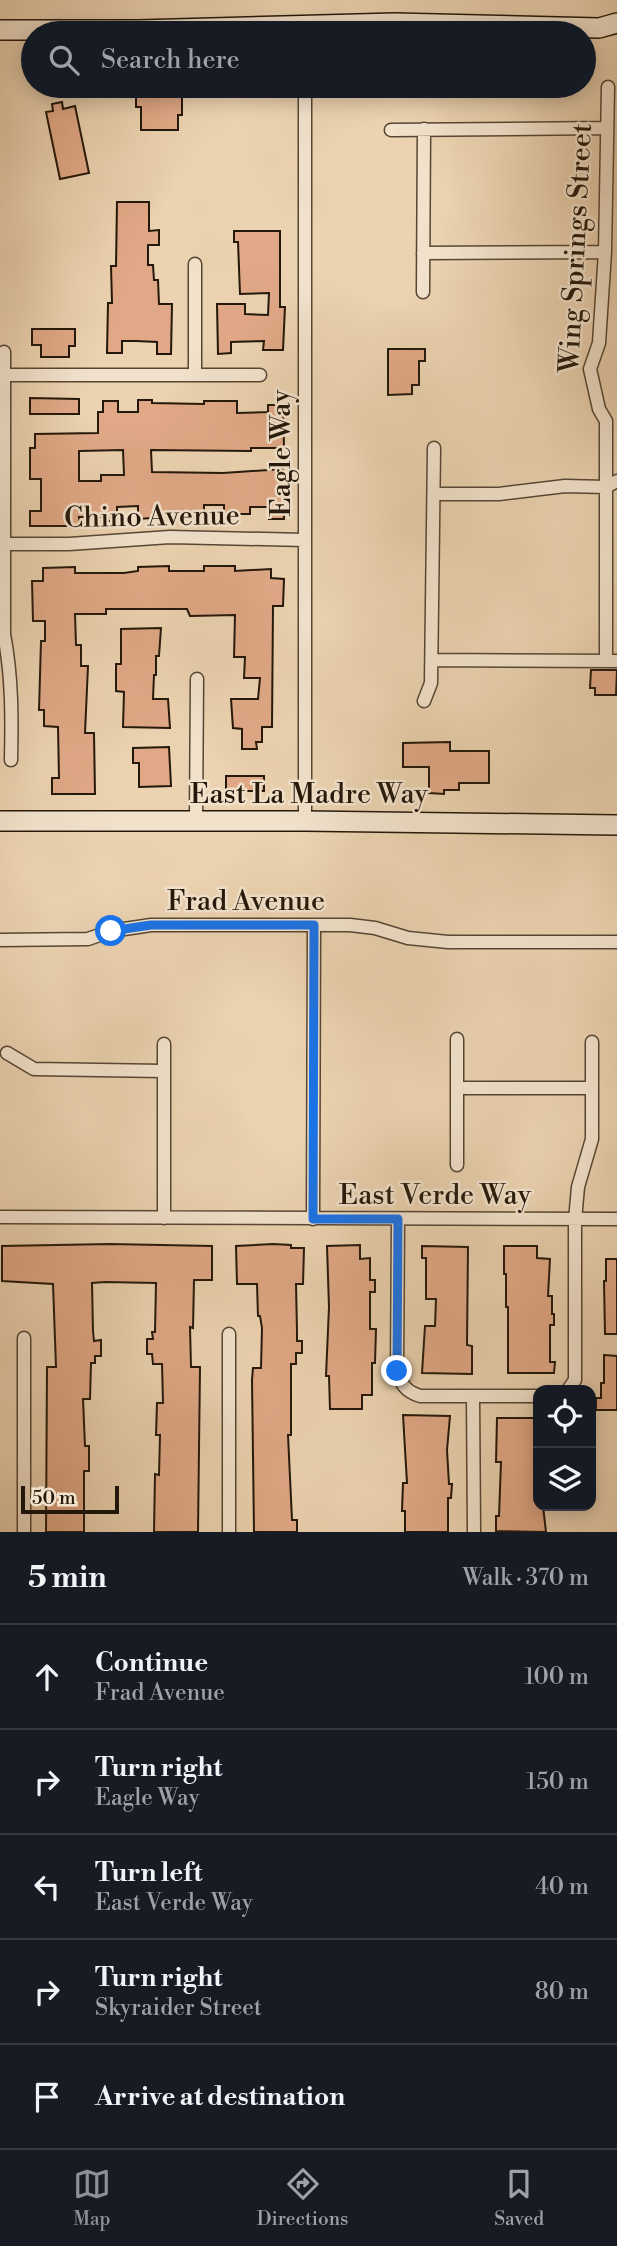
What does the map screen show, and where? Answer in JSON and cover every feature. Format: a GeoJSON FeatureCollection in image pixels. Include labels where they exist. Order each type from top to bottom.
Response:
{"type":"FeatureCollection","features":[{"type":"Feature","properties":{"kind":"street"},"geometry":{"type":"LineString","coordinates":[[608,26],[617,39]]}},
{"type":"Feature","properties":{"kind":"street"},"geometry":{"type":"LineString","coordinates":[[0,30],[21,30]]}},
{"type":"Feature","properties":{"kind":"street","name":"Wing Springs Street"},"geometry":{"type":"LineString","coordinates":[[608,87],[605,252],[599,343],[590,369],[599,409],[606,421],[613,487],[612,661]]}},
{"type":"Feature","properties":{"kind":"street","name":"Eagle Way"},"geometry":{"type":"LineString","coordinates":[[305,98],[306,821]]}},
{"type":"Feature","properties":{"kind":"street"},"geometry":{"type":"LineString","coordinates":[[391,130],[607,128]]}},
{"type":"Feature","properties":{"kind":"street"},"geometry":{"type":"LineString","coordinates":[[423,292],[424,129]]}},
{"type":"Feature","properties":{"kind":"street"},"geometry":{"type":"LineString","coordinates":[[423,253],[605,252]]}},
{"type":"Feature","properties":{"kind":"street"},"geometry":{"type":"LineString","coordinates":[[195,264],[195,375]]}},
{"type":"Feature","properties":{"kind":"street"},"geometry":{"type":"LineString","coordinates":[[5,352],[2,544],[5,634],[13,707],[11,760]]}},
{"type":"Feature","properties":{"kind":"street"},"geometry":{"type":"LineString","coordinates":[[4,375],[260,375]]}},
{"type":"Feature","properties":{"kind":"street"},"geometry":{"type":"LineString","coordinates":[[424,701],[431,683],[432,660],[433,448]]}},
{"type":"Feature","properties":{"kind":"street"},"geometry":{"type":"LineString","coordinates":[[434,494],[499,494],[565,486],[613,487]]}},
{"type":"Feature","properties":{"kind":"street","name":"Chino Avenue"},"geometry":{"type":"LineString","coordinates":[[2,544],[69,544],[170,537],[305,540]]}},
{"type":"Feature","properties":{"kind":"street"},"geometry":{"type":"LineString","coordinates":[[432,660],[612,661]]}},
{"type":"Feature","properties":{"kind":"street"},"geometry":{"type":"LineString","coordinates":[[197,679],[197,821]]}},
{"type":"Feature","properties":{"kind":"street","name":"East La Madre Way"},"geometry":{"type":"LineString","coordinates":[[0,821],[617,825]]}},
{"type":"Feature","properties":{"kind":"street","name":"Frad Avenue"},"geometry":{"type":"LineString","coordinates":[[0,940],[88,939],[111,931],[151,925],[314,925],[375,928],[408,938],[448,942],[617,942]]}},
{"type":"Feature","properties":{"kind":"street"},"geometry":{"type":"LineString","coordinates":[[313,1219],[314,925]]}},
{"type":"Feature","properties":{"kind":"street"},"geometry":{"type":"LineString","coordinates":[[457,1039],[457,1165]]}},
{"type":"Feature","properties":{"kind":"street"},"geometry":{"type":"LineString","coordinates":[[572,1385],[575,1380],[575,1220],[578,1187],[592,1139],[592,1042]]}},
{"type":"Feature","properties":{"kind":"street"},"geometry":{"type":"LineString","coordinates":[[164,1044],[164,1218]]}},
{"type":"Feature","properties":{"kind":"street"},"geometry":{"type":"LineString","coordinates":[[7,1053],[34,1069],[163,1071]]}},
{"type":"Feature","properties":{"kind":"street"},"geometry":{"type":"LineString","coordinates":[[457,1088],[592,1088]]}},
{"type":"Feature","properties":{"kind":"street","name":"East Verde Way"},"geometry":{"type":"LineString","coordinates":[[0,1217],[617,1219]]}},
{"type":"Feature","properties":{"kind":"street"},"geometry":{"type":"LineString","coordinates":[[398,1219],[397,1371],[402,1385],[408,1392],[420,1396],[533,1396]]}},
{"type":"Feature","properties":{"kind":"street"},"geometry":{"type":"LineString","coordinates":[[229,1334],[229,1532]]}},
{"type":"Feature","properties":{"kind":"street"},"geometry":{"type":"LineString","coordinates":[[24,1338],[24,1532]]}},
{"type":"Feature","properties":{"kind":"street"},"geometry":{"type":"LineString","coordinates":[[473,1396],[474,1532]]}},
{"type":"Feature","properties":{"kind":"building"},"geometry":{"type":"Polygon","coordinates":[[[136,98],[182,98],[182,115],[178,115],[178,130],[141,130],[141,107],[136,107],[136,98]]]}},
{"type":"Feature","properties":{"kind":"building"},"geometry":{"type":"Polygon","coordinates":[[[62,102],[63,109],[75,106],[89,173],[60,179],[46,112],[53,111],[52,104],[62,102]]]}},
{"type":"Feature","properties":{"kind":"building"},"geometry":{"type":"Polygon","coordinates":[[[117,202],[149,202],[149,231],[159,230],[159,245],[148,245],[148,265],[153,265],[154,280],[158,280],[159,304],[172,304],[171,354],[157,354],[157,342],[136,341],[122,341],[122,353],[107,353],[108,303],[112,303],[111,266],[116,266],[117,202]]]}},
{"type":"Feature","properties":{"kind":"building"},"geometry":{"type":"Polygon","coordinates":[[[234,231],[280,231],[280,307],[285,307],[283,350],[263,350],[264,341],[231,342],[231,353],[218,354],[217,304],[245,304],[245,314],[268,315],[269,293],[240,294],[238,242],[234,242],[234,231]]]}},
{"type":"Feature","properties":{"kind":"building"},"geometry":{"type":"Polygon","coordinates":[[[32,329],[75,329],[75,346],[69,346],[69,357],[41,357],[41,345],[32,345],[32,329]]]}},
{"type":"Feature","properties":{"kind":"building"},"geometry":{"type":"Polygon","coordinates":[[[388,349],[425,349],[425,361],[419,361],[419,385],[412,385],[412,394],[388,395],[388,349]]]}},
{"type":"Feature","properties":{"kind":"building"},"geometry":{"type":"Polygon","coordinates":[[[30,398],[79,399],[79,414],[30,414],[30,398]]]}},
{"type":"Feature","properties":{"kind":"building"},"geometry":{"type":"Polygon","coordinates":[[[138,400],[152,400],[152,403],[204,404],[204,401],[237,401],[237,413],[268,412],[268,405],[283,405],[284,448],[251,448],[251,451],[151,450],[152,472],[223,473],[283,469],[284,519],[269,519],[269,507],[250,507],[250,514],[234,514],[234,518],[224,518],[224,505],[204,505],[204,515],[152,513],[152,518],[138,519],[138,506],[117,507],[117,521],[106,521],[106,517],[79,517],[80,526],[30,526],[30,511],[41,511],[41,479],[30,479],[30,448],[35,448],[35,434],[98,433],[98,412],[103,412],[103,401],[118,401],[118,412],[138,412],[138,400]],[[123,450],[79,451],[79,481],[101,481],[101,475],[124,475],[123,450]]]}},
{"type":"Feature","properties":{"kind":"building"},"geometry":{"type":"Polygon","coordinates":[[[169,566],[169,571],[204,571],[204,566],[235,566],[235,571],[271,569],[271,578],[284,579],[283,606],[273,606],[272,727],[262,727],[262,742],[256,742],[257,749],[242,749],[242,729],[233,728],[231,699],[258,699],[260,678],[244,678],[245,657],[234,657],[235,615],[190,616],[187,609],[106,609],[106,614],[75,614],[76,645],[81,645],[81,666],[88,666],[85,733],[94,733],[95,794],[52,794],[52,778],[59,778],[58,727],[44,726],[44,710],[39,710],[41,641],[45,641],[45,621],[33,621],[32,581],[43,581],[43,568],[75,567],[75,573],[124,573],[138,571],[138,567],[169,566]]]}},
{"type":"Feature","properties":{"kind":"building"},"geometry":{"type":"Polygon","coordinates":[[[161,628],[153,699],[168,699],[170,728],[123,727],[124,692],[116,691],[116,664],[121,664],[121,629],[161,628]]]}},
{"type":"Feature","properties":{"kind":"building"},"geometry":{"type":"Polygon","coordinates":[[[591,670],[617,670],[616,695],[595,695],[595,688],[590,688],[591,670]]]}},
{"type":"Feature","properties":{"kind":"building"},"geometry":{"type":"Polygon","coordinates":[[[450,742],[450,751],[489,751],[489,783],[459,783],[459,790],[444,790],[444,794],[429,793],[429,767],[403,767],[403,743],[450,742]]]}},
{"type":"Feature","properties":{"kind":"building"},"geometry":{"type":"Polygon","coordinates":[[[169,747],[171,786],[139,787],[139,763],[133,763],[133,748],[169,747]]]}},
{"type":"Feature","properties":{"kind":"building"},"geometry":{"type":"Polygon","coordinates":[[[226,776],[264,776],[264,791],[226,791],[226,776]]]}},
{"type":"Feature","properties":{"kind":"building"},"geometry":{"type":"Polygon","coordinates":[[[273,1244],[304,1248],[303,1284],[296,1284],[297,1341],[302,1341],[302,1353],[296,1353],[296,1364],[291,1364],[291,1435],[288,1435],[292,1520],[297,1520],[297,1532],[254,1532],[252,1380],[253,1368],[261,1368],[262,1328],[258,1316],[257,1284],[237,1284],[236,1246],[273,1244]]]}},
{"type":"Feature","properties":{"kind":"building"},"geometry":{"type":"Polygon","coordinates":[[[360,1245],[360,1259],[370,1258],[370,1280],[375,1280],[375,1292],[370,1292],[370,1329],[376,1329],[372,1395],[362,1395],[362,1409],[330,1409],[329,1376],[326,1376],[329,1307],[327,1246],[360,1245]]]}},
{"type":"Feature","properties":{"kind":"building"},"geometry":{"type":"Polygon","coordinates":[[[2,1246],[212,1246],[212,1280],[194,1280],[193,1328],[190,1327],[191,1367],[200,1367],[198,1532],[154,1532],[155,1474],[159,1475],[160,1435],[156,1435],[157,1403],[163,1403],[162,1364],[153,1364],[152,1354],[147,1354],[147,1339],[153,1339],[152,1332],[155,1332],[156,1283],[105,1282],[92,1283],[94,1341],[101,1340],[101,1356],[95,1356],[95,1363],[91,1363],[90,1399],[83,1399],[85,1446],[89,1446],[89,1471],[84,1471],[84,1532],[46,1532],[47,1367],[56,1367],[53,1284],[2,1281],[2,1246]]]}},
{"type":"Feature","properties":{"kind":"building"},"geometry":{"type":"Polygon","coordinates":[[[422,1246],[468,1247],[467,1345],[472,1346],[472,1374],[422,1373],[425,1326],[435,1326],[436,1299],[426,1299],[426,1258],[422,1258],[422,1246]]]}},
{"type":"Feature","properties":{"kind":"building"},"geometry":{"type":"Polygon","coordinates":[[[504,1246],[537,1246],[537,1258],[550,1259],[548,1296],[552,1296],[554,1325],[550,1325],[550,1362],[555,1362],[554,1373],[508,1373],[504,1246]]]}},
{"type":"Feature","properties":{"kind":"building"},"geometry":{"type":"Polygon","coordinates":[[[606,1259],[617,1259],[617,1334],[605,1334],[606,1259]]]}},
{"type":"Feature","properties":{"kind":"building"},"geometry":{"type":"Polygon","coordinates":[[[604,1355],[617,1356],[617,1410],[596,1410],[596,1398],[601,1398],[601,1383],[604,1383],[604,1355]]]}},
{"type":"Feature","properties":{"kind":"building"},"geometry":{"type":"Polygon","coordinates":[[[403,1415],[450,1416],[447,1450],[449,1484],[452,1484],[451,1498],[448,1498],[448,1532],[405,1532],[405,1511],[402,1511],[403,1483],[407,1483],[403,1415]]]}},
{"type":"Feature","properties":{"kind":"building"},"geometry":{"type":"Polygon","coordinates":[[[497,1418],[533,1418],[533,1511],[544,1511],[546,1532],[496,1531],[501,1462],[496,1462],[497,1418]]]}},
{"type":"Feature","properties":{"kind":"route"},"geometry":{"type":"LineString","coordinates":[[111,931],[151,925],[314,925],[313,1219],[398,1219],[397,1371]]}}]}
